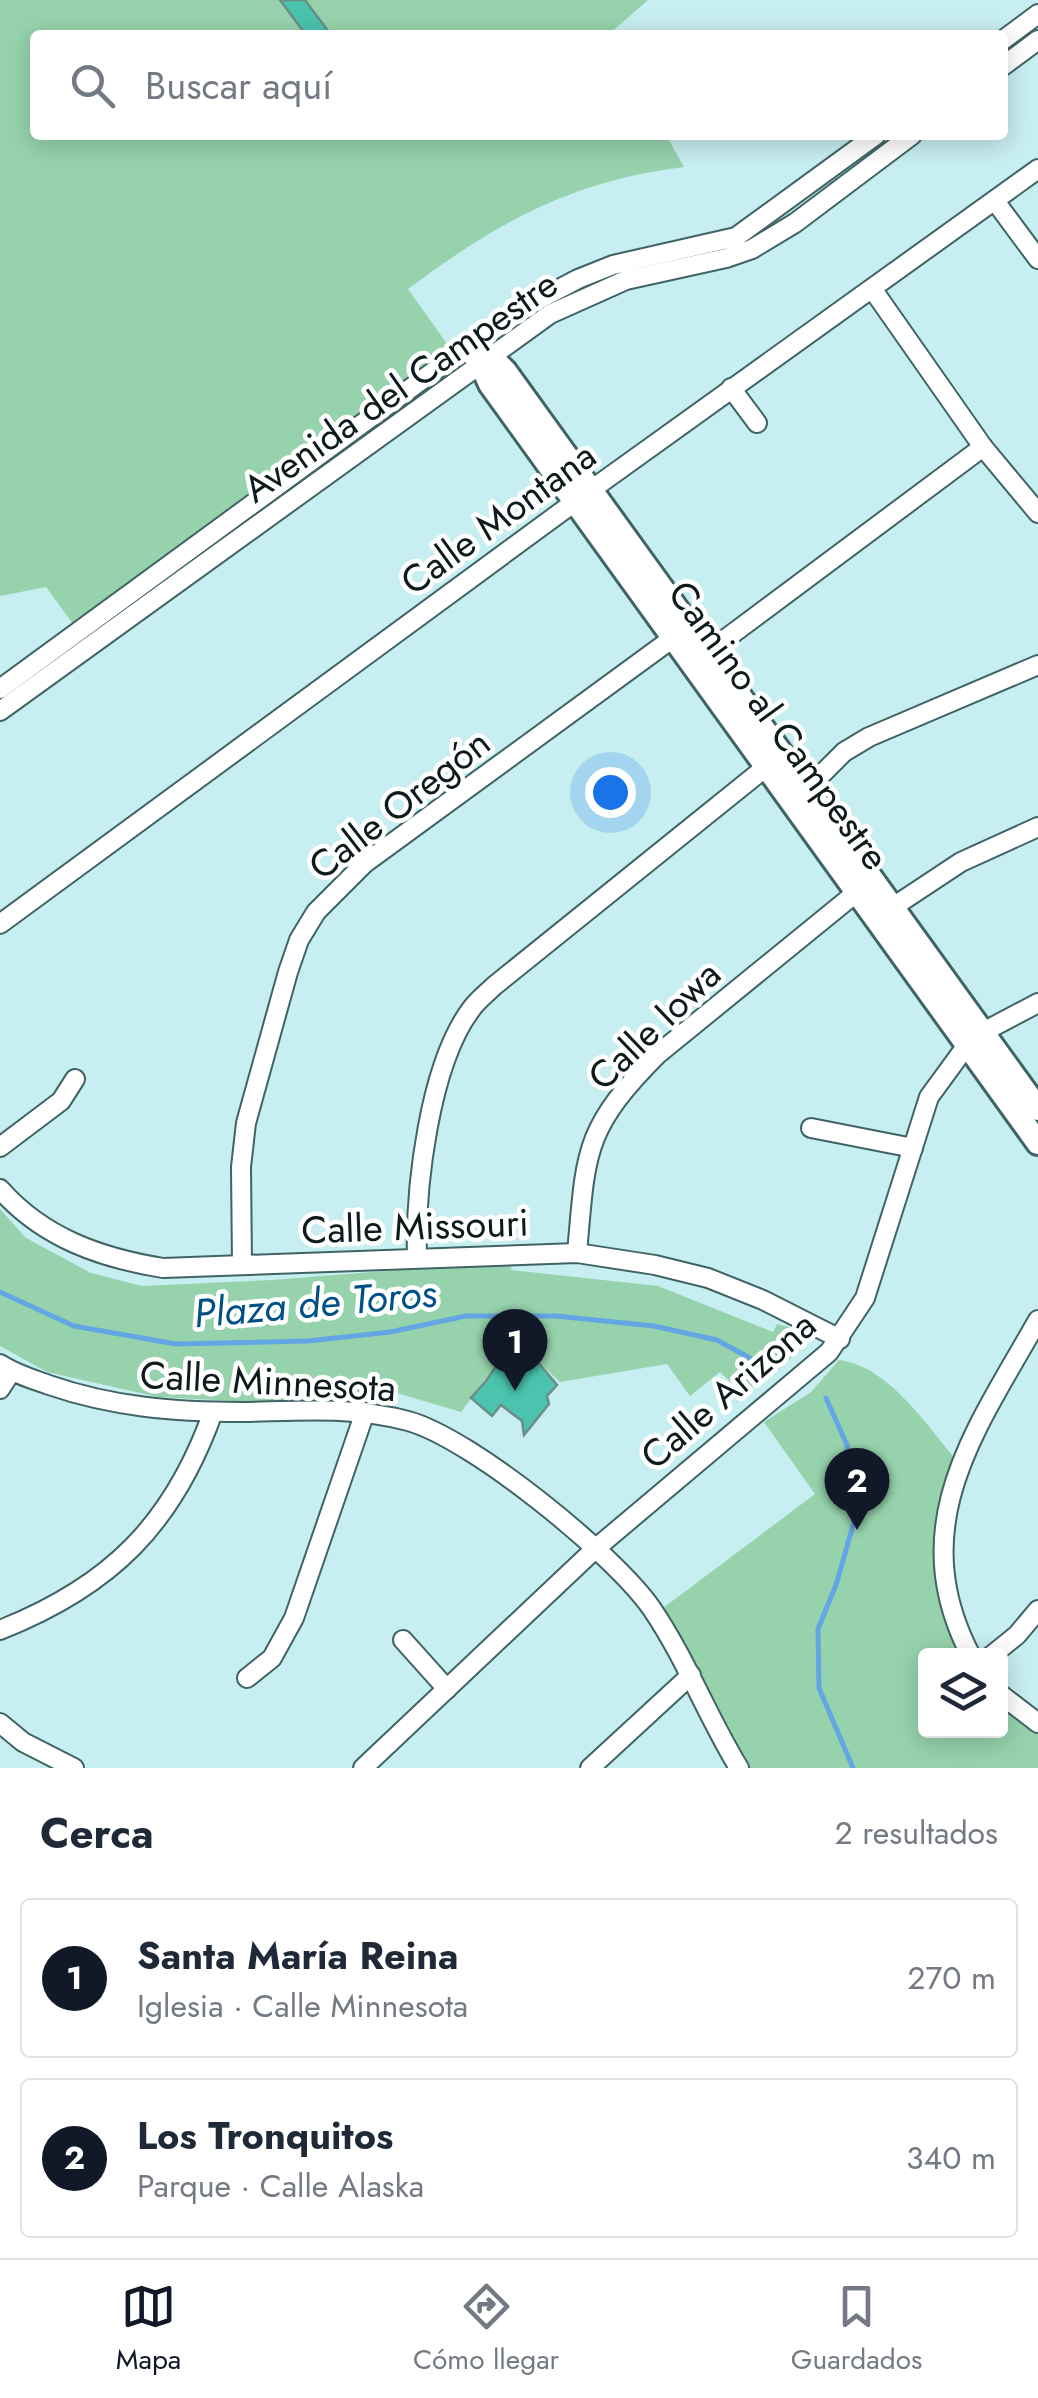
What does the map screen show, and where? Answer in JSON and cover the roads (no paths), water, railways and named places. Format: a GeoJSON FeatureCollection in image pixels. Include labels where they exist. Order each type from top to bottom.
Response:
{"type":"FeatureCollection","features":[{"type":"Feature","properties":{"kind":"street"},"geometry":{"type":"LineString","coordinates":[[1008,36],[1038,14]]}},
{"type":"Feature","properties":{"kind":"street"},"geometry":{"type":"LineString","coordinates":[[1008,62],[1038,40]]}},
{"type":"Feature","properties":{"kind":"street","name":"Avenida del Campestre"},"geometry":{"type":"LineString","coordinates":[[3,698],[479,352],[536,301],[578,278],[662,251],[736,237],[869,140]]}},
{"type":"Feature","properties":{"kind":"street","name":"Avenida del Campestre"},"geometry":{"type":"LineString","coordinates":[[479,352],[590,294],[660,270],[752,249],[795,223],[905,140]]}},
{"type":"Feature","properties":{"kind":"street","name":"Calle Montana"},"geometry":{"type":"LineString","coordinates":[[0,924],[1038,168]]}},
{"type":"Feature","properties":{"kind":"street"},"geometry":{"type":"LineString","coordinates":[[995,201],[1038,259]]}},
{"type":"Feature","properties":{"kind":"street"},"geometry":{"type":"LineString","coordinates":[[873,290],[983,446],[1038,513]]}},
{"type":"Feature","properties":{"kind":"street","name":"Camino al Campestre"},"geometry":{"type":"LineString","coordinates":[[479,352],[490,384],[708,652],[893,908],[1038,1143]]}},
{"type":"Feature","properties":{"kind":"street"},"geometry":{"type":"LineString","coordinates":[[732,388],[757,423]]}},
{"type":"Feature","properties":{"kind":"street"},"geometry":{"type":"LineString","coordinates":[[708,652],[983,446]]}},
{"type":"Feature","properties":{"kind":"street","name":"Camino al Campestre"},"geometry":{"type":"LineString","coordinates":[[583,496],[673,638],[857,892],[975,1039],[1038,1109]]}},
{"type":"Feature","properties":{"kind":"street","name":"Calle Oregón"},"geometry":{"type":"LineString","coordinates":[[242,1265],[241,1167],[246,1123],[288,972],[316,912],[365,863],[673,638]]}},
{"type":"Feature","properties":{"kind":"street"},"geometry":{"type":"LineString","coordinates":[[807,789],[844,752],[869,737],[1038,666]]}},
{"type":"Feature","properties":{"kind":"street"},"geometry":{"type":"LineString","coordinates":[[418,1258],[419,1173],[447,1056],[472,1007],[766,767]]}},
{"type":"Feature","properties":{"kind":"street"},"geometry":{"type":"LineString","coordinates":[[893,908],[962,862],[1038,828]]}},
{"type":"Feature","properties":{"kind":"street","name":"Calle Iowa"},"geometry":{"type":"LineString","coordinates":[[577,1253],[585,1162],[602,1120],[630,1083],[671,1044],[857,892]]}},
{"type":"Feature","properties":{"kind":"street","name":"Calle Arizona"},"geometry":{"type":"LineString","coordinates":[[363,1768],[595,1548],[829,1352],[865,1298],[929,1097],[975,1039],[1038,1002]]}},
{"type":"Feature","properties":{"kind":"street"},"geometry":{"type":"LineString","coordinates":[[0,1147],[61,1100],[75,1079]]}},
{"type":"Feature","properties":{"kind":"street"},"geometry":{"type":"LineString","coordinates":[[810,1128],[913,1148]]}},
{"type":"Feature","properties":{"kind":"street","name":"Calle Missouri"},"geometry":{"type":"LineString","coordinates":[[0,1189],[42,1226],[84,1249],[118,1260],[163,1268],[577,1253],[708,1278],[764,1300],[840,1339]]}},
{"type":"Feature","properties":{"kind":"street"},"geometry":{"type":"LineString","coordinates":[[967,1648],[942,1564],[944,1519],[963,1459],[1038,1320]]}},
{"type":"Feature","properties":{"kind":"street"},"geometry":{"type":"LineString","coordinates":[[0,1389],[6,1368]]}},
{"type":"Feature","properties":{"kind":"street","name":"Calle Minnesota"},"geometry":{"type":"LineString","coordinates":[[6,1368],[82,1396],[125,1406],[212,1412],[365,1412],[411,1422],[463,1446],[595,1548],[640,1593],[740,1768]]}},
{"type":"Feature","properties":{"kind":"street"},"geometry":{"type":"LineString","coordinates":[[0,1630],[85,1588],[146,1536],[177,1494],[198,1454],[212,1412]]}},
{"type":"Feature","properties":{"kind":"street"},"geometry":{"type":"LineString","coordinates":[[247,1678],[272,1658],[294,1618],[365,1412]]}},
{"type":"Feature","properties":{"kind":"street"},"geometry":{"type":"LineString","coordinates":[[1000,1648],[1038,1610]]}},
{"type":"Feature","properties":{"kind":"street"},"geometry":{"type":"LineString","coordinates":[[403,1640],[447,1689]]}},
{"type":"Feature","properties":{"kind":"street"},"geometry":{"type":"LineString","coordinates":[[590,1768],[690,1675]]}},
{"type":"Feature","properties":{"kind":"street"},"geometry":{"type":"LineString","coordinates":[[1008,1700],[1038,1723]]}},
{"type":"Feature","properties":{"kind":"street"},"geometry":{"type":"LineString","coordinates":[[0,1722],[23,1742],[74,1768]]}},
{"type":"Feature","properties":{"kind":"waterway","name":"Plaza de Toros"},"geometry":{"type":"LineString","coordinates":[[0,1292],[74,1326],[176,1344],[308,1341],[390,1332],[466,1316],[556,1316],[654,1326],[717,1340],[757,1362]]}},
{"type":"Feature","properties":{"kind":"waterway","name":"Plaza de Toros"},"geometry":{"type":"LineString","coordinates":[[826,1398],[847,1445],[854,1522],[836,1585],[818,1629],[819,1688],[853,1768]]}},
{"type":"Feature","properties":{"kind":"place","name":"Santa María Reina"},"geometry":{"type":"Point","coordinates":[515,1391]}},
{"type":"Feature","properties":{"kind":"place","name":"Los Tronquitos"},"geometry":{"type":"Point","coordinates":[857,1530]}}]}
